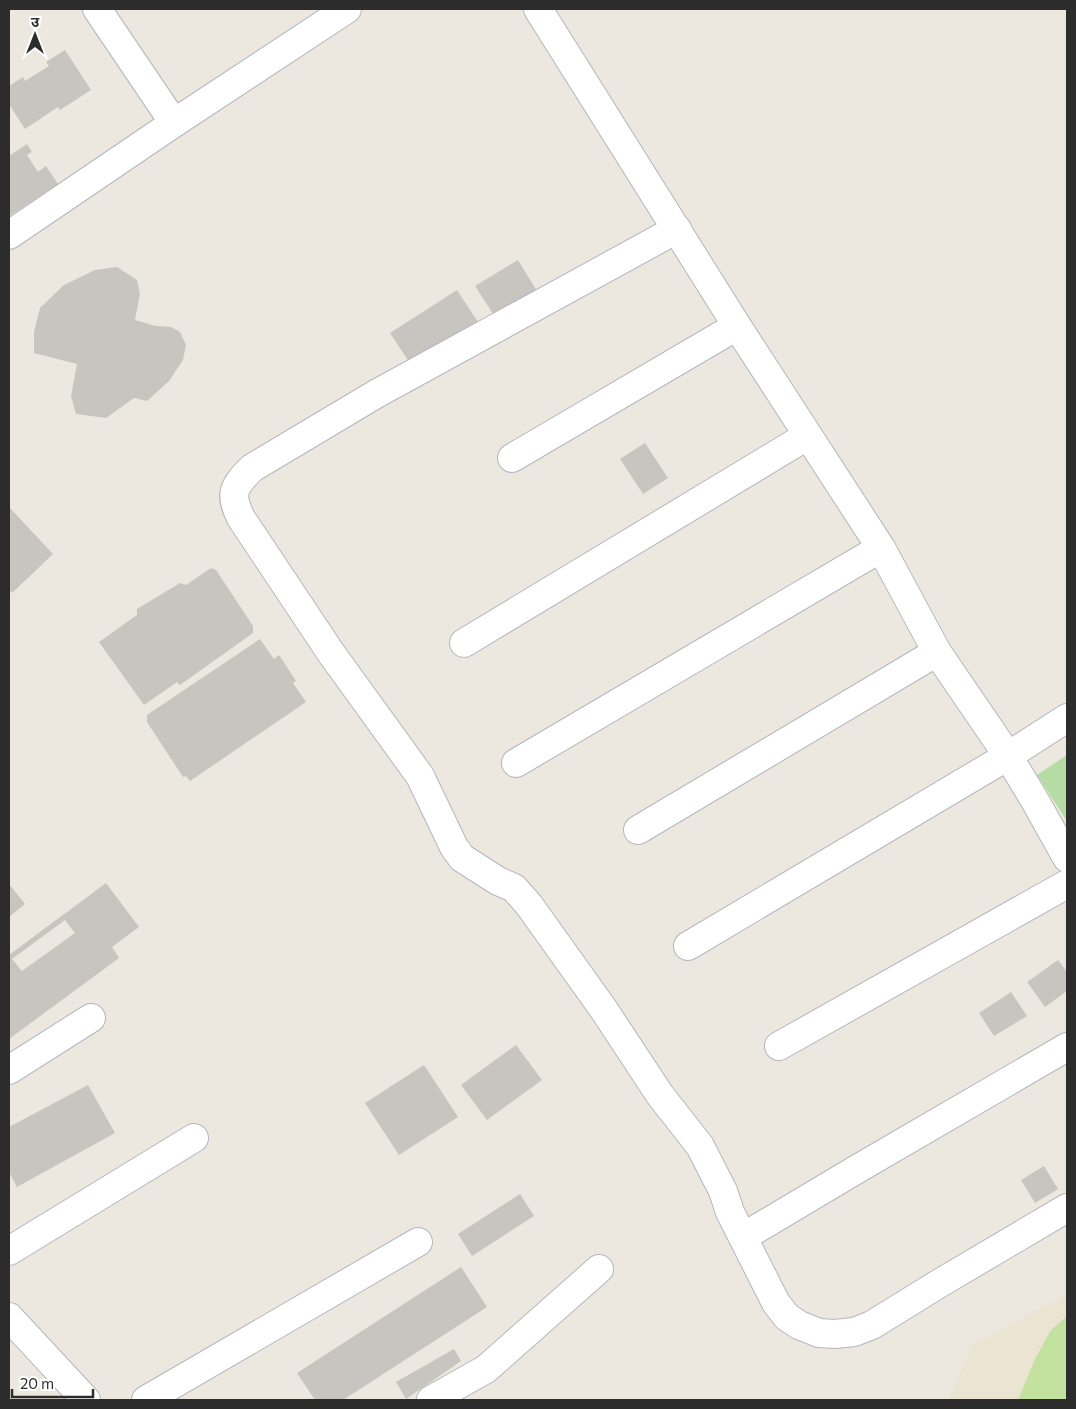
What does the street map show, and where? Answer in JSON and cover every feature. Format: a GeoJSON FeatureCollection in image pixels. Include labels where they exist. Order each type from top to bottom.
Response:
{"type":"FeatureCollection","features":[{"type":"Feature","properties":{"kind":"street"},"geometry":{"type":"LineString","coordinates":[[97,9],[174,123]]}},
{"type":"Feature","properties":{"kind":"street"},"geometry":{"type":"LineString","coordinates":[[9,236],[174,123],[347,9]]}},
{"type":"Feature","properties":{"kind":"street"},"geometry":{"type":"LineString","coordinates":[[538,9],[737,326],[881,548],[937,652],[1008,756],[1067,858]]}},
{"type":"Feature","properties":{"kind":"street"},"geometry":{"type":"LineString","coordinates":[[677,229],[376,394],[252,468],[239,481],[235,491],[234,504],[241,518],[331,653],[420,776],[454,847],[462,858],[498,881],[514,888],[529,905],[604,1010],[657,1091],[700,1146],[723,1190],[730,1212],[776,1303],[788,1317],[799,1325],[819,1333],[854,1332],[872,1325],[1067,1208]]}},
{"type":"Feature","properties":{"kind":"street"},"geometry":{"type":"LineString","coordinates":[[512,458],[737,326]]}},
{"type":"Feature","properties":{"kind":"street"},"geometry":{"type":"LineString","coordinates":[[464,643],[807,436]]}},
{"type":"Feature","properties":{"kind":"street"},"geometry":{"type":"LineString","coordinates":[[516,763],[881,548]]}},
{"type":"Feature","properties":{"kind":"street"},"geometry":{"type":"LineString","coordinates":[[638,830],[937,652]]}},
{"type":"Feature","properties":{"kind":"street"},"geometry":{"type":"LineString","coordinates":[[688,946],[1008,756],[1067,718]]}},
{"type":"Feature","properties":{"kind":"street"},"geometry":{"type":"LineString","coordinates":[[779,1046],[1067,884]]}},
{"type":"Feature","properties":{"kind":"street"},"geometry":{"type":"LineString","coordinates":[[9,1070],[91,1018]]}},
{"type":"Feature","properties":{"kind":"street"},"geometry":{"type":"LineString","coordinates":[[743,1237],[1067,1047]]}},
{"type":"Feature","properties":{"kind":"street"},"geometry":{"type":"LineString","coordinates":[[9,1251],[194,1138]]}},
{"type":"Feature","properties":{"kind":"street"},"geometry":{"type":"LineString","coordinates":[[146,1400],[418,1242]]}},
{"type":"Feature","properties":{"kind":"street"},"geometry":{"type":"LineString","coordinates":[[431,1400],[486,1369],[598,1269]]}},
{"type":"Feature","properties":{"kind":"street"},"geometry":{"type":"LineString","coordinates":[[9,1317],[86,1400]]}},
{"type":"Feature","properties":{"kind":"shaded area"},"geometry":{"type":"Polygon","coordinates":[[[1067,1294],[1067,1400],[948,1400],[972,1345],[1067,1294]]]}},
{"type":"Feature","properties":{"kind":"green space"},"geometry":{"type":"Polygon","coordinates":[[[1067,755],[1067,821],[1037,775],[1067,755]]]}},
{"type":"Feature","properties":{"kind":"green space"},"geometry":{"type":"Polygon","coordinates":[[[1067,1316],[1067,1400],[1018,1400],[1035,1359],[1051,1330],[1067,1316]]]}},
{"type":"Feature","properties":{"kind":"building"},"geometry":{"type":"Polygon","coordinates":[[[65,50],[91,90],[60,110],[58,107],[25,129],[9,104],[9,86],[23,77],[25,81],[49,66],[46,62],[65,50]]]}},
{"type":"Feature","properties":{"kind":"building"},"geometry":{"type":"Polygon","coordinates":[[[27,144],[32,152],[27,155],[38,172],[46,166],[58,184],[9,216],[9,156],[27,144]]]}},
{"type":"Feature","properties":{"kind":"building"},"geometry":{"type":"Polygon","coordinates":[[[518,260],[537,291],[495,317],[475,286],[518,260]]]}},
{"type":"Feature","properties":{"kind":"building"},"geometry":{"type":"Polygon","coordinates":[[[117,267],[137,280],[140,294],[135,320],[156,326],[171,327],[180,332],[186,345],[183,360],[169,381],[147,401],[134,398],[106,418],[76,414],[71,396],[77,364],[34,353],[34,332],[40,308],[64,285],[95,270],[117,267]]]}},
{"type":"Feature","properties":{"kind":"building"},"geometry":{"type":"Polygon","coordinates":[[[457,290],[480,325],[413,368],[390,333],[457,290]]]}},
{"type":"Feature","properties":{"kind":"building"},"geometry":{"type":"Polygon","coordinates":[[[645,443],[668,478],[643,494],[620,459],[645,443]]]}},
{"type":"Feature","properties":{"kind":"building"},"geometry":{"type":"Polygon","coordinates":[[[9,507],[53,554],[12,593],[9,589],[9,507]]]}},
{"type":"Feature","properties":{"kind":"building"},"geometry":{"type":"Polygon","coordinates":[[[211,568],[216,570],[253,626],[253,633],[180,685],[177,682],[144,705],[99,642],[137,615],[137,609],[180,583],[186,585],[211,568]]]}},
{"type":"Feature","properties":{"kind":"building"},"geometry":{"type":"Polygon","coordinates":[[[260,639],[274,659],[279,655],[296,681],[293,683],[306,702],[190,781],[186,776],[183,777],[147,722],[147,715],[260,639]]]}},
{"type":"Feature","properties":{"kind":"building"},"geometry":{"type":"Polygon","coordinates":[[[106,883],[139,927],[112,947],[119,958],[9,1039],[9,955],[106,883]],[[65,920],[12,959],[22,971],[75,933],[65,920]]]}},
{"type":"Feature","properties":{"kind":"building"},"geometry":{"type":"Polygon","coordinates":[[[9,884],[25,904],[9,917],[9,884]]]}},
{"type":"Feature","properties":{"kind":"building"},"geometry":{"type":"Polygon","coordinates":[[[1058,960],[1067,972],[1067,991],[1045,1007],[1027,982],[1058,960]]]}},
{"type":"Feature","properties":{"kind":"building"},"geometry":{"type":"Polygon","coordinates":[[[1011,992],[1027,1016],[994,1036],[979,1013],[1011,992]]]}},
{"type":"Feature","properties":{"kind":"building"},"geometry":{"type":"Polygon","coordinates":[[[516,1045],[542,1080],[487,1120],[461,1085],[516,1045]]]}},
{"type":"Feature","properties":{"kind":"building"},"geometry":{"type":"Polygon","coordinates":[[[424,1065],[458,1117],[399,1155],[365,1103],[424,1065]]]}},
{"type":"Feature","properties":{"kind":"building"},"geometry":{"type":"Polygon","coordinates":[[[88,1085],[115,1133],[17,1187],[9,1172],[9,1127],[88,1085]]]}},
{"type":"Feature","properties":{"kind":"building"},"geometry":{"type":"Polygon","coordinates":[[[1044,1166],[1058,1189],[1035,1203],[1021,1180],[1044,1166]]]}},
{"type":"Feature","properties":{"kind":"building"},"geometry":{"type":"Polygon","coordinates":[[[520,1194],[534,1216],[472,1256],[458,1234],[520,1194]]]}},
{"type":"Feature","properties":{"kind":"building"},"geometry":{"type":"Polygon","coordinates":[[[461,1267],[487,1307],[343,1400],[315,1400],[297,1373],[461,1267]]]}},
{"type":"Feature","properties":{"kind":"building"},"geometry":{"type":"Polygon","coordinates":[[[454,1349],[461,1361],[406,1399],[396,1382],[454,1349]]]}}]}
